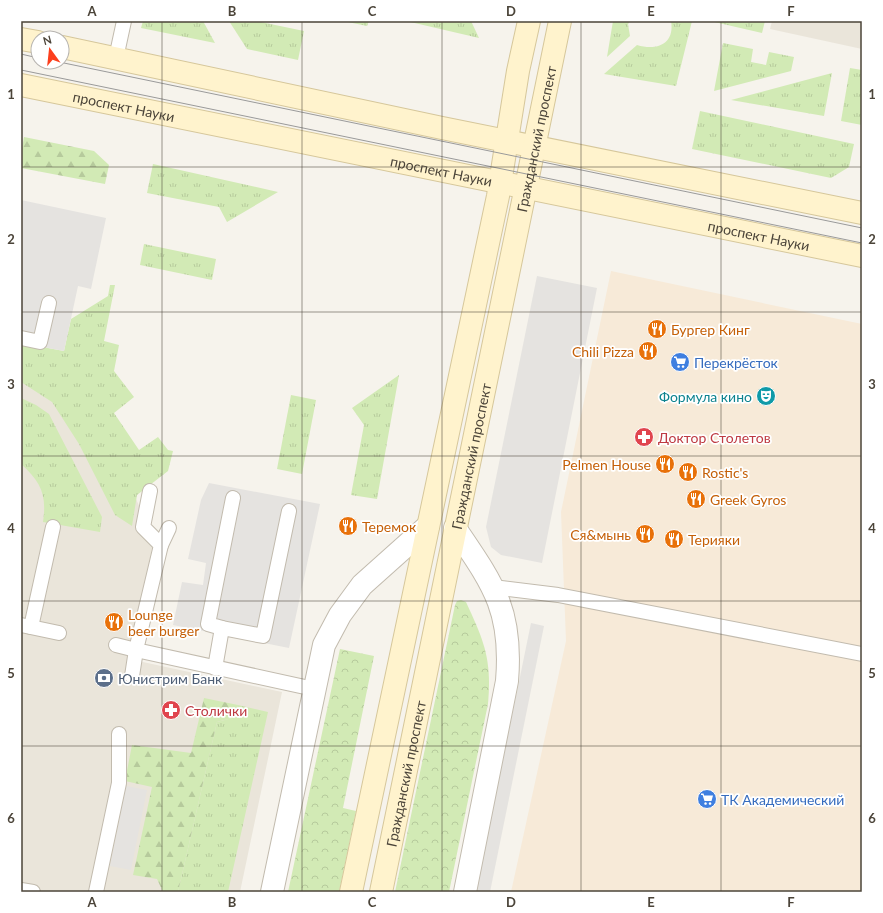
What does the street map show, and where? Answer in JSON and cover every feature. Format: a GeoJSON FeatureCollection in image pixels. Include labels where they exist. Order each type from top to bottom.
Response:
{"type":"FeatureCollection","features":[{"type":"Feature","properties":{"kind":"main road","name":"Гражданский проспект"},"geometry":{"type":"LineString","coordinates":[[351,892],[501,183],[518,71],[528,21]]}},
{"type":"Feature","properties":{"kind":"main road","name":"Гражданский проспект"},"geometry":{"type":"LineString","coordinates":[[381,892],[454,528],[560,21]]}},
{"type":"Feature","properties":{"kind":"main road"},"geometry":{"type":"LineString","coordinates":[[70,49],[508,141],[862,213]]}},
{"type":"Feature","properties":{"kind":"main road","name":"проспект Науки"},"geometry":{"type":"LineString","coordinates":[[21,84],[862,256]]}},
{"type":"Feature","properties":{"kind":"street"},"geometry":{"type":"LineString","coordinates":[[272,892],[324,645],[340,615],[362,585],[428,526]]}},
{"type":"Feature","properties":{"kind":"street"},"geometry":{"type":"LineString","coordinates":[[454,528],[494,587],[505,619],[509,652],[507,681],[465,892]]}},
{"type":"Feature","properties":{"kind":"lane"},"geometry":{"type":"LineString","coordinates":[[116,58],[124,21]]}},
{"type":"Feature","properties":{"kind":"lane"},"geometry":{"type":"LineString","coordinates":[[21,338],[40,342],[49,303]]}},
{"type":"Feature","properties":{"kind":"lane"},"geometry":{"type":"LineString","coordinates":[[150,491],[142,527],[161,545]]}},
{"type":"Feature","properties":{"kind":"lane"},"geometry":{"type":"LineString","coordinates":[[233,498],[208,624],[222,628],[263,636],[289,511]]}},
{"type":"Feature","properties":{"kind":"lane"},"geometry":{"type":"LineString","coordinates":[[53,527],[26,626],[59,633]]}},
{"type":"Feature","properties":{"kind":"lane"},"geometry":{"type":"LineString","coordinates":[[132,676],[136,650],[161,545],[169,528]]}},
{"type":"Feature","properties":{"kind":"lane"},"geometry":{"type":"LineString","coordinates":[[494,587],[558,595],[862,654]]}},
{"type":"Feature","properties":{"kind":"lane"},"geometry":{"type":"LineString","coordinates":[[215,668],[222,628]]}},
{"type":"Feature","properties":{"kind":"lane"},"geometry":{"type":"LineString","coordinates":[[116,645],[314,689]]}},
{"type":"Feature","properties":{"kind":"lane"},"geometry":{"type":"LineString","coordinates":[[96,892],[119,783],[119,734]]}},
{"type":"Feature","properties":{"kind":"lane"},"geometry":{"type":"LineString","coordinates":[[21,890],[33,892]]}},
{"type":"Feature","properties":{"kind":"shaded area"},"geometry":{"type":"Polygon","coordinates":[[[772,21],[862,21],[862,49],[770,29],[772,21]]]}},
{"type":"Feature","properties":{"kind":"shaded area"},"geometry":{"type":"Polygon","coordinates":[[[21,200],[106,218],[91,289],[78,286],[64,351],[21,343],[21,200]]]}},
{"type":"Feature","properties":{"kind":"shaded area"},"geometry":{"type":"Polygon","coordinates":[[[611,271],[862,324],[862,892],[511,892],[566,641],[561,512],[611,271]]]}},
{"type":"Feature","properties":{"kind":"shaded area"},"geometry":{"type":"Polygon","coordinates":[[[537,276],[597,288],[542,563],[501,555],[491,547],[486,527],[537,276]]]}},
{"type":"Feature","properties":{"kind":"shaded area"},"geometry":{"type":"Polygon","coordinates":[[[21,349],[74,361],[154,539],[129,659],[282,692],[240,892],[21,892],[21,349]]]}},
{"type":"Feature","properties":{"kind":"shaded area"},"geometry":{"type":"Polygon","coordinates":[[[209,483],[320,504],[289,648],[173,625],[182,582],[203,585],[206,563],[188,559],[201,500],[209,483]]]}},
{"type":"Feature","properties":{"kind":"shaded area"},"geometry":{"type":"Polygon","coordinates":[[[531,623],[544,626],[490,892],[476,892],[531,623]]]}},
{"type":"Feature","properties":{"kind":"shaded area"},"geometry":{"type":"Polygon","coordinates":[[[126,786],[147,790],[131,870],[110,866],[126,786]]]}},
{"type":"Feature","properties":{"kind":"green space"},"geometry":{"type":"Polygon","coordinates":[[[143,21],[203,21],[215,43],[141,28],[143,21]]]}},
{"type":"Feature","properties":{"kind":"green space"},"geometry":{"type":"Polygon","coordinates":[[[229,21],[256,21],[304,31],[298,60],[247,49],[229,21]]]}},
{"type":"Feature","properties":{"kind":"green space"},"geometry":{"type":"Polygon","coordinates":[[[343,21],[369,21],[367,26],[343,21]]]}},
{"type":"Feature","properties":{"kind":"green space"},"geometry":{"type":"Polygon","coordinates":[[[406,21],[471,21],[479,38],[406,21]]]}},
{"type":"Feature","properties":{"kind":"green space"},"geometry":{"type":"Polygon","coordinates":[[[613,21],[630,21],[628,24],[630,36],[607,57],[613,21]]]}},
{"type":"Feature","properties":{"kind":"green space"},"geometry":{"type":"Polygon","coordinates":[[[671,21],[692,21],[676,86],[604,74],[637,45],[651,47],[663,44],[670,35],[672,29],[671,21]]]}},
{"type":"Feature","properties":{"kind":"green space"},"geometry":{"type":"Polygon","coordinates":[[[710,21],[765,21],[762,33],[710,21]]]}},
{"type":"Feature","properties":{"kind":"green space"},"geometry":{"type":"Polygon","coordinates":[[[723,43],[753,49],[751,62],[766,65],[769,52],[794,57],[791,71],[714,91],[723,43]]]}},
{"type":"Feature","properties":{"kind":"green space"},"geometry":{"type":"Polygon","coordinates":[[[850,68],[862,70],[862,125],[841,121],[850,68]]]}},
{"type":"Feature","properties":{"kind":"green space"},"geometry":{"type":"Polygon","coordinates":[[[832,73],[824,116],[731,100],[832,73]]]}},
{"type":"Feature","properties":{"kind":"green space"},"geometry":{"type":"Polygon","coordinates":[[[700,111],[854,144],[849,167],[831,178],[692,149],[700,111]]]}},
{"type":"Feature","properties":{"kind":"green space"},"geometry":{"type":"Polygon","coordinates":[[[24,137],[94,151],[109,165],[105,184],[21,168],[21,154],[24,137]]]}},
{"type":"Feature","properties":{"kind":"green space"},"geometry":{"type":"Polygon","coordinates":[[[153,164],[278,192],[227,222],[219,207],[147,193],[153,164]]]}},
{"type":"Feature","properties":{"kind":"green space"},"geometry":{"type":"Polygon","coordinates":[[[144,244],[216,259],[212,280],[140,265],[144,244]]]}},
{"type":"Feature","properties":{"kind":"green space"},"geometry":{"type":"Polygon","coordinates":[[[110,285],[115,285],[104,341],[119,345],[114,371],[134,397],[114,413],[139,450],[158,437],[168,450],[173,451],[168,471],[137,495],[132,526],[115,515],[79,444],[52,402],[21,382],[21,343],[64,351],[71,319],[108,296],[110,285]]]}},
{"type":"Feature","properties":{"kind":"green space"},"geometry":{"type":"Polygon","coordinates":[[[399,375],[377,499],[351,495],[364,425],[352,408],[399,375]]]}},
{"type":"Feature","properties":{"kind":"green space"},"geometry":{"type":"Polygon","coordinates":[[[291,395],[316,400],[302,474],[277,469],[291,395]]]}},
{"type":"Feature","properties":{"kind":"green space"},"geometry":{"type":"Polygon","coordinates":[[[21,398],[36,405],[49,414],[102,517],[100,532],[43,522],[44,504],[41,490],[38,483],[21,464],[21,398]]]}},
{"type":"Feature","properties":{"kind":"green space"},"geometry":{"type":"Polygon","coordinates":[[[461,600],[466,602],[482,640],[488,662],[489,688],[488,704],[449,892],[395,892],[455,605],[457,601],[461,600]]]}},
{"type":"Feature","properties":{"kind":"green space"},"geometry":{"type":"Polygon","coordinates":[[[340,649],[374,656],[343,808],[356,811],[339,892],[288,892],[340,649]]]}},
{"type":"Feature","properties":{"kind":"green space"},"geometry":{"type":"Polygon","coordinates":[[[204,698],[238,705],[236,717],[217,722],[178,892],[163,892],[157,879],[133,875],[152,787],[125,781],[132,745],[191,753],[204,698]]]}},
{"type":"Feature","properties":{"kind":"green space"},"geometry":{"type":"Polygon","coordinates":[[[238,705],[268,712],[228,892],[178,892],[217,722],[236,717],[238,705]]]}},
{"type":"Feature","properties":{"kind":"tram line"},"geometry":{"type":"LineString","coordinates":[[21,54],[30,56]]}},
{"type":"Feature","properties":{"kind":"tram line"},"geometry":{"type":"LineString","coordinates":[[70,64],[862,228]]}},
{"type":"Feature","properties":{"kind":"tram line"},"geometry":{"type":"LineString","coordinates":[[21,70],[862,243]]}},
{"type":"Feature","properties":{"kind":"place","name":"Бургер Кинг"},"geometry":{"type":"Point","coordinates":[657,329]}},
{"type":"Feature","properties":{"kind":"place","name":"Chili Pizza"},"geometry":{"type":"Point","coordinates":[648,351]}},
{"type":"Feature","properties":{"kind":"place","name":"Перекрёсток"},"geometry":{"type":"Point","coordinates":[680,362]}},
{"type":"Feature","properties":{"kind":"place","name":"Формула кино"},"geometry":{"type":"Point","coordinates":[766,396]}},
{"type":"Feature","properties":{"kind":"place","name":"Доктор Столетов"},"geometry":{"type":"Point","coordinates":[644,437]}},
{"type":"Feature","properties":{"kind":"place","name":"Pelmen House"},"geometry":{"type":"Point","coordinates":[665,464]}},
{"type":"Feature","properties":{"kind":"place","name":"Rostic's"},"geometry":{"type":"Point","coordinates":[688,472]}},
{"type":"Feature","properties":{"kind":"place","name":"Greek Gyros"},"geometry":{"type":"Point","coordinates":[696,499]}},
{"type":"Feature","properties":{"kind":"place","name":"Теремок"},"geometry":{"type":"Point","coordinates":[348,526]}},
{"type":"Feature","properties":{"kind":"place","name":"Ся&мынь"},"geometry":{"type":"Point","coordinates":[645,534]}},
{"type":"Feature","properties":{"kind":"place","name":"Терияки"},"geometry":{"type":"Point","coordinates":[674,539]}},
{"type":"Feature","properties":{"kind":"place","name":"Lounge beer burger"},"geometry":{"type":"Point","coordinates":[114,622]}},
{"type":"Feature","properties":{"kind":"place","name":"Юнистрим Банк"},"geometry":{"type":"Point","coordinates":[104,678]}},
{"type":"Feature","properties":{"kind":"place","name":"Столички"},"geometry":{"type":"Point","coordinates":[171,710]}},
{"type":"Feature","properties":{"kind":"place","name":"ТК Академический"},"geometry":{"type":"Point","coordinates":[707,799]}}]}
